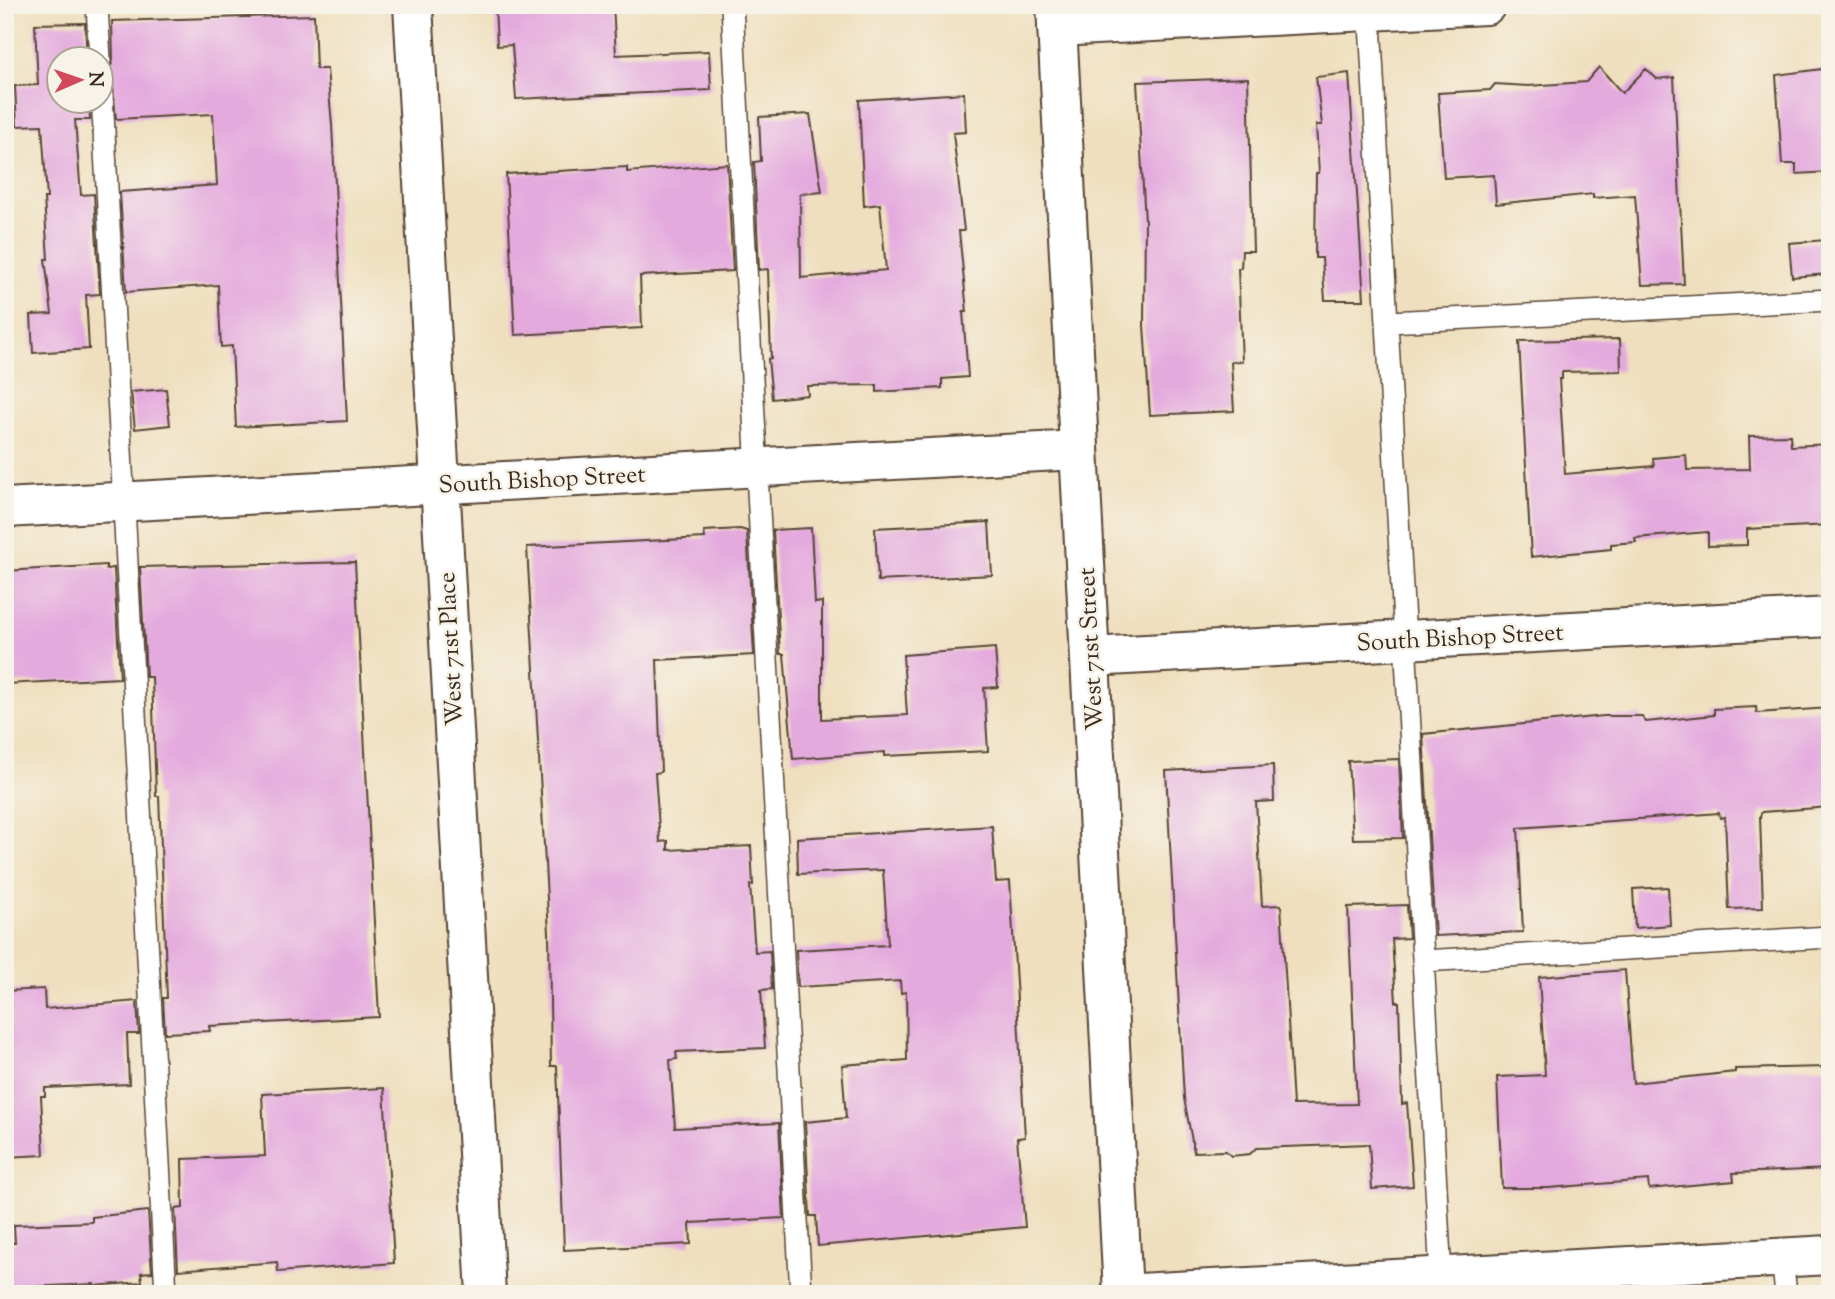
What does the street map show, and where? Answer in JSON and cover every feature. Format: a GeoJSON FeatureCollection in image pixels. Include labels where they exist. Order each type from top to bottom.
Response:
{"type":"FeatureCollection","features":[{"type":"Feature","properties":{"kind":"street","name":"West 71st Place"},"geometry":{"type":"LineString","coordinates":[[413,5],[486,1294]]}},
{"type":"Feature","properties":{"kind":"street"},"geometry":{"type":"LineString","coordinates":[[1056,16],[1486,5]]}},
{"type":"Feature","properties":{"kind":"street","name":"West 71st Street"},"geometry":{"type":"LineString","coordinates":[[1056,16],[1122,1294]]}},
{"type":"Feature","properties":{"kind":"street","name":"South Bishop Street"},"geometry":{"type":"LineString","coordinates":[[5,508],[1079,450]]}},
{"type":"Feature","properties":{"kind":"street","name":"South Bishop Street"},"geometry":{"type":"LineString","coordinates":[[1090,657],[1830,617]]}},
{"type":"Feature","properties":{"kind":"street"},"geometry":{"type":"LineString","coordinates":[[1122,1294],[1441,1276],[1784,1276],[1830,1255]]}},
{"type":"Feature","properties":{"kind":"lane"},"geometry":{"type":"LineString","coordinates":[[97,5],[99,46]]}},
{"type":"Feature","properties":{"kind":"lane"},"geometry":{"type":"LineString","coordinates":[[732,5],[801,1294]]}},
{"type":"Feature","properties":{"kind":"lane"},"geometry":{"type":"LineString","coordinates":[[1370,9],[1441,1276]]}},
{"type":"Feature","properties":{"kind":"lane"},"geometry":{"type":"LineString","coordinates":[[103,116],[166,1294]]}},
{"type":"Feature","properties":{"kind":"lane"},"geometry":{"type":"LineString","coordinates":[[1388,322],[1830,300]]}},
{"type":"Feature","properties":{"kind":"lane"},"geometry":{"type":"LineString","coordinates":[[1423,961],[1830,937]]}},
{"type":"Feature","properties":{"kind":"building"},"geometry":{"type":"Polygon","coordinates":[[[495,5],[613,5],[616,55],[709,51],[711,90],[516,99],[512,45],[497,46],[495,5]]]}},
{"type":"Feature","properties":{"kind":"building"},"geometry":{"type":"Polygon","coordinates":[[[314,15],[316,69],[327,69],[332,125],[347,421],[236,427],[232,346],[221,347],[218,285],[126,292],[120,192],[217,185],[213,114],[116,119],[116,46],[113,46],[112,21],[314,15]]]}},
{"type":"Feature","properties":{"kind":"building"},"geometry":{"type":"Polygon","coordinates":[[[85,23],[86,46],[46,46],[46,116],[90,116],[90,120],[75,120],[81,195],[94,194],[100,294],[86,295],[89,349],[33,353],[31,315],[52,314],[45,259],[48,259],[44,198],[47,198],[42,125],[17,126],[15,86],[38,85],[35,24],[85,23]]]}},
{"type":"Feature","properties":{"kind":"building"},"geometry":{"type":"Polygon","coordinates":[[[1599,67],[1622,93],[1646,69],[1657,79],[1674,77],[1684,284],[1642,285],[1635,195],[1593,198],[1593,194],[1496,204],[1494,175],[1444,178],[1438,93],[1490,90],[1495,84],[1528,86],[1586,82],[1599,67]]]}},
{"type":"Feature","properties":{"kind":"building"},"geometry":{"type":"Polygon","coordinates":[[[1830,68],[1830,172],[1796,174],[1796,164],[1782,164],[1776,75],[1830,68]]]}},
{"type":"Feature","properties":{"kind":"building"},"geometry":{"type":"Polygon","coordinates":[[[1349,73],[1364,300],[1325,300],[1322,258],[1315,258],[1316,173],[1319,173],[1316,125],[1322,125],[1316,77],[1349,73]]]}},
{"type":"Feature","properties":{"kind":"building"},"geometry":{"type":"Polygon","coordinates":[[[1248,78],[1253,251],[1242,251],[1241,268],[1238,268],[1242,361],[1231,362],[1234,411],[1150,415],[1144,325],[1145,222],[1137,82],[1248,78]]]}},
{"type":"Feature","properties":{"kind":"building"},"geometry":{"type":"Polygon","coordinates":[[[964,93],[966,132],[953,133],[964,231],[959,231],[967,312],[963,312],[968,377],[942,379],[942,388],[877,392],[877,385],[807,386],[808,395],[772,399],[768,359],[771,358],[768,269],[759,270],[754,162],[761,161],[759,117],[810,114],[822,192],[800,194],[801,278],[886,270],[880,204],[864,206],[859,100],[964,93]]]}},
{"type":"Feature","properties":{"kind":"building"},"geometry":{"type":"Polygon","coordinates":[[[727,164],[733,271],[640,276],[642,328],[515,335],[506,174],[627,167],[627,172],[727,164]]]}},
{"type":"Feature","properties":{"kind":"building"},"geometry":{"type":"Polygon","coordinates":[[[1826,240],[1828,274],[1792,277],[1789,243],[1826,240]]]}},
{"type":"Feature","properties":{"kind":"building"},"geometry":{"type":"Polygon","coordinates":[[[1620,339],[1621,371],[1562,372],[1562,379],[1559,379],[1565,474],[1654,466],[1653,458],[1686,455],[1687,470],[1750,469],[1749,436],[1790,435],[1791,446],[1830,444],[1830,525],[1747,529],[1747,545],[1708,546],[1708,532],[1635,538],[1636,542],[1611,544],[1611,549],[1531,557],[1519,341],[1620,339]]]}},
{"type":"Feature","properties":{"kind":"building"},"geometry":{"type":"Polygon","coordinates":[[[166,389],[170,425],[135,429],[131,392],[166,389]]]}},
{"type":"Feature","properties":{"kind":"building"},"geometry":{"type":"Polygon","coordinates":[[[989,522],[992,575],[878,581],[875,528],[989,522]]]}},
{"type":"Feature","properties":{"kind":"building"},"geometry":{"type":"Polygon","coordinates":[[[811,528],[815,603],[822,602],[822,719],[907,715],[903,655],[995,648],[998,687],[984,688],[988,751],[885,756],[885,752],[793,759],[784,654],[780,654],[773,530],[811,528]]]}},
{"type":"Feature","properties":{"kind":"building"},"geometry":{"type":"Polygon","coordinates":[[[704,531],[747,531],[754,655],[657,660],[661,772],[655,773],[660,842],[668,841],[668,850],[751,846],[753,885],[750,885],[755,952],[770,951],[772,989],[761,990],[765,1048],[676,1052],[677,1059],[670,1060],[675,1128],[779,1123],[784,1218],[690,1223],[691,1244],[564,1250],[557,1066],[551,1066],[549,933],[527,547],[705,538],[704,531]]]}},
{"type":"Feature","properties":{"kind":"building"},"geometry":{"type":"Polygon","coordinates":[[[355,562],[379,1017],[209,1026],[210,1031],[165,1033],[163,998],[167,998],[159,796],[156,796],[152,677],[146,677],[140,567],[355,562]]]}},
{"type":"Feature","properties":{"kind":"building"},"geometry":{"type":"Polygon","coordinates":[[[106,565],[106,569],[114,568],[120,678],[5,684],[5,571],[106,565]]]}},
{"type":"Feature","properties":{"kind":"building"},"geometry":{"type":"Polygon","coordinates":[[[1756,707],[1757,713],[1830,708],[1830,807],[1762,812],[1760,816],[1763,908],[1729,909],[1725,817],[1720,818],[1719,813],[1518,828],[1523,932],[1435,936],[1423,734],[1604,716],[1641,716],[1646,722],[1714,715],[1714,709],[1756,707]]]}},
{"type":"Feature","properties":{"kind":"building"},"geometry":{"type":"Polygon","coordinates":[[[1399,759],[1403,838],[1353,839],[1348,761],[1399,759]]]}},
{"type":"Feature","properties":{"kind":"building"},"geometry":{"type":"Polygon","coordinates":[[[1273,765],[1274,801],[1256,802],[1262,906],[1281,905],[1293,1105],[1357,1104],[1348,907],[1407,905],[1409,938],[1392,939],[1396,1002],[1399,1002],[1402,1104],[1407,1103],[1413,1186],[1372,1189],[1369,1144],[1256,1148],[1250,1154],[1231,1156],[1226,1151],[1194,1152],[1184,1098],[1166,771],[1273,765]]]}},
{"type":"Feature","properties":{"kind":"building"},"geometry":{"type":"Polygon","coordinates":[[[992,826],[996,882],[1010,881],[1025,1137],[1017,1138],[1025,1227],[818,1246],[816,1216],[810,1216],[805,1122],[846,1118],[842,1065],[907,1060],[906,992],[901,993],[900,981],[798,987],[796,950],[888,945],[883,870],[798,874],[797,838],[992,826]]]}},
{"type":"Feature","properties":{"kind":"building"},"geometry":{"type":"Polygon","coordinates":[[[1668,887],[1670,925],[1635,928],[1633,889],[1668,887]]]}},
{"type":"Feature","properties":{"kind":"building"},"geometry":{"type":"Polygon","coordinates":[[[1625,970],[1633,1083],[1735,1072],[1735,1069],[1827,1067],[1830,1169],[1733,1173],[1734,1181],[1649,1189],[1648,1180],[1548,1188],[1502,1188],[1497,1077],[1545,1075],[1539,977],[1625,970]]]}},
{"type":"Feature","properties":{"kind":"building"},"geometry":{"type":"Polygon","coordinates":[[[44,989],[45,1009],[137,1001],[139,1034],[127,1034],[129,1084],[45,1088],[45,1096],[41,1096],[44,1155],[5,1157],[5,991],[44,989]]]}},
{"type":"Feature","properties":{"kind":"building"},"geometry":{"type":"Polygon","coordinates":[[[384,1088],[394,1263],[278,1272],[277,1262],[178,1270],[175,1209],[183,1208],[182,1159],[265,1156],[262,1094],[384,1088]]]}},
{"type":"Feature","properties":{"kind":"building"},"geometry":{"type":"Polygon","coordinates":[[[148,1211],[152,1272],[141,1273],[142,1282],[5,1288],[5,1243],[15,1243],[14,1225],[92,1222],[92,1217],[148,1211]]]}}]}
